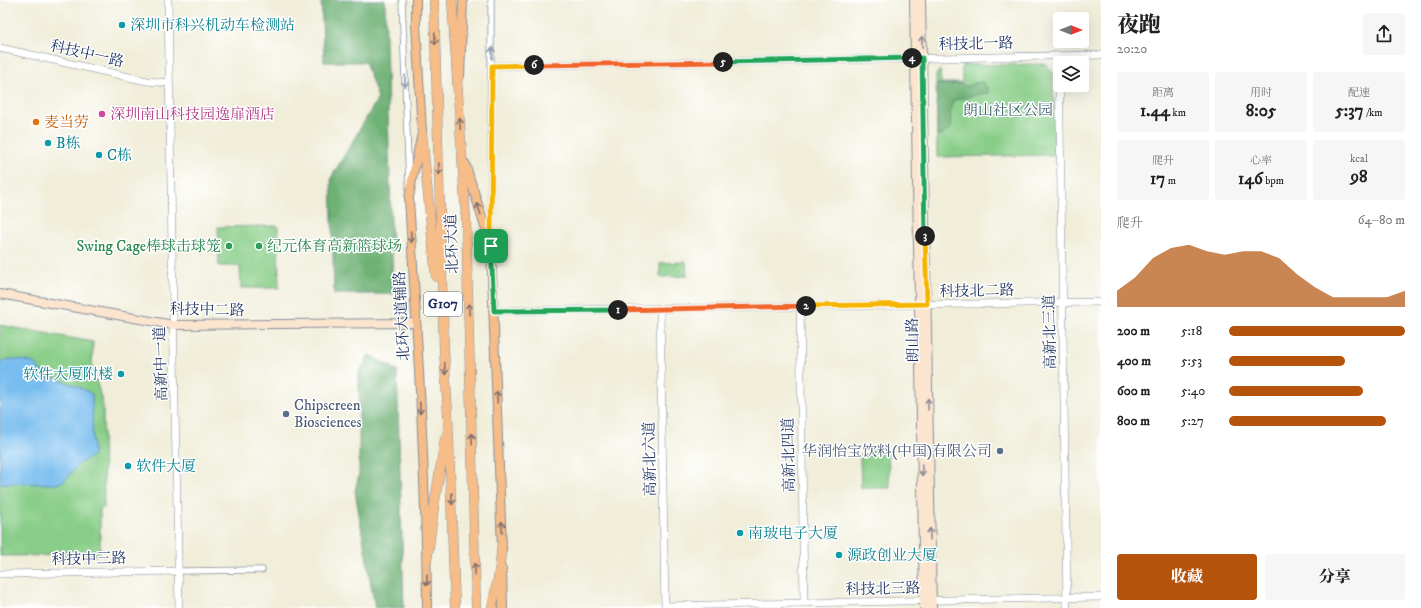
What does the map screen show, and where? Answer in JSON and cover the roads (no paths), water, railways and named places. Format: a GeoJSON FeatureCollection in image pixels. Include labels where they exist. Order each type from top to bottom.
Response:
{"type":"FeatureCollection","features":[{"type":"Feature","properties":{"kind":"highway","name":"北环大道"},"geometry":{"type":"LineString","coordinates":[[434,0],[444,350],[448,414],[455,608]]}},
{"type":"Feature","properties":{"kind":"highway","name":"北环大道"},"geometry":{"type":"LineString","coordinates":[[452,0],[466,219],[476,608]]}},
{"type":"Feature","properties":{"kind":"highway"},"geometry":{"type":"LineString","coordinates":[[422,133],[444,350]]}},
{"type":"Feature","properties":{"kind":"highway"},"geometry":{"type":"LineString","coordinates":[[427,561],[448,414]]}},
{"type":"Feature","properties":{"kind":"highway"},"geometry":{"type":"LineString","coordinates":[[492,608],[499,573],[502,543]]}},
{"type":"Feature","properties":{"kind":"main road","name":"北环大道辅路"},"geometry":{"type":"LineString","coordinates":[[415,0],[422,133],[409,198],[427,561],[427,608]]}},
{"type":"Feature","properties":{"kind":"main road","name":"朗山路"},"geometry":{"type":"LineString","coordinates":[[914,0],[918,58],[928,604]]}},
{"type":"Feature","properties":{"kind":"main road","name":"朗山路"},"geometry":{"type":"LineString","coordinates":[[918,58],[921,0]]}},
{"type":"Feature","properties":{"kind":"main road"},"geometry":{"type":"LineString","coordinates":[[459,96],[464,2]]}},
{"type":"Feature","properties":{"kind":"main road"},"geometry":{"type":"LineString","coordinates":[[461,151],[491,246],[503,608]]}},
{"type":"Feature","properties":{"kind":"main road","name":"科技中二路"},"geometry":{"type":"LineString","coordinates":[[0,294],[173,325],[416,323]]}},
{"type":"Feature","properties":{"kind":"street","name":"高新中一道"},"geometry":{"type":"LineString","coordinates":[[168,0],[173,325],[180,608]]}},
{"type":"Feature","properties":{"kind":"street"},"geometry":{"type":"LineString","coordinates":[[402,0],[409,198]]}},
{"type":"Feature","properties":{"kind":"street"},"geometry":{"type":"LineString","coordinates":[[491,0],[491,246]]}},
{"type":"Feature","properties":{"kind":"street","name":"科技中一路"},"geometry":{"type":"LineString","coordinates":[[0,48],[147,81],[169,83]]}},
{"type":"Feature","properties":{"kind":"street","name":"科技北一路"},"geometry":{"type":"LineString","coordinates":[[1059,56],[1101,55]]}},
{"type":"Feature","properties":{"kind":"street","name":"科技北一路"},"geometry":{"type":"LineString","coordinates":[[492,66],[1053,56]]}},
{"type":"Feature","properties":{"kind":"street","name":"高新北三道"},"geometry":{"type":"LineString","coordinates":[[1060,92],[1067,608]]}},
{"type":"Feature","properties":{"kind":"street","name":"科技北二路"},"geometry":{"type":"LineString","coordinates":[[494,311],[1101,302]]}},
{"type":"Feature","properties":{"kind":"street","name":"高新北四道"},"geometry":{"type":"LineString","coordinates":[[800,306],[804,603]]}},
{"type":"Feature","properties":{"kind":"street","name":"高新北六道"},"geometry":{"type":"LineString","coordinates":[[660,309],[665,607]]}},
{"type":"Feature","properties":{"kind":"street"},"geometry":{"type":"LineString","coordinates":[[179,571],[262,570]]}},
{"type":"Feature","properties":{"kind":"street","name":"科技中三路"},"geometry":{"type":"LineString","coordinates":[[0,574],[179,571]]}},
{"type":"Feature","properties":{"kind":"street","name":"科技北三路"},"geometry":{"type":"LineString","coordinates":[[665,607],[754,606],[804,603],[928,604],[1101,598]]}},
{"type":"Feature","properties":{"kind":"water"},"geometry":{"type":"Polygon","coordinates":[[[8,359],[34,363],[45,375],[77,386],[92,394],[93,455],[79,464],[66,479],[59,483],[0,483],[0,363],[8,359]]]}},
{"type":"Feature","properties":{"kind":"place","name":"深圳市科兴机动车检测站"},"geometry":{"type":"Point","coordinates":[122,25]}},
{"type":"Feature","properties":{"kind":"place","name":"深圳南山科技园逸扉酒店"},"geometry":{"type":"Point","coordinates":[102,114]}},
{"type":"Feature","properties":{"kind":"place","name":"麦当劳"},"geometry":{"type":"Point","coordinates":[36,122]}},
{"type":"Feature","properties":{"kind":"place","name":"B栋"},"geometry":{"type":"Point","coordinates":[48,143]}},
{"type":"Feature","properties":{"kind":"place","name":"C栋"},"geometry":{"type":"Point","coordinates":[99,155]}},
{"type":"Feature","properties":{"kind":"place","name":"Swing Cage棒球击球笼"},"geometry":{"type":"Point","coordinates":[229,246]}},
{"type":"Feature","properties":{"kind":"place","name":"纪元体育高新篮球场"},"geometry":{"type":"Point","coordinates":[259,246]}},
{"type":"Feature","properties":{"kind":"place","name":"软件大厦附楼"},"geometry":{"type":"Point","coordinates":[121,374]}},
{"type":"Feature","properties":{"kind":"place","name":"Chipscreen Biosciences"},"geometry":{"type":"Point","coordinates":[286,414]}},
{"type":"Feature","properties":{"kind":"place","name":"华润怡宝饮料(中国)有限公司"},"geometry":{"type":"Point","coordinates":[1000,451]}},
{"type":"Feature","properties":{"kind":"place","name":"软件大厦"},"geometry":{"type":"Point","coordinates":[128,466]}},
{"type":"Feature","properties":{"kind":"place","name":"南玻电子大厦"},"geometry":{"type":"Point","coordinates":[740,533]}},
{"type":"Feature","properties":{"kind":"place","name":"源政创业大厦"},"geometry":{"type":"Point","coordinates":[839,555]}},
{"type":"Feature","properties":{"kind":"park label","name":"朗山社区公园"},"geometry":{"type":"Point","coordinates":[1008,110]}}]}
